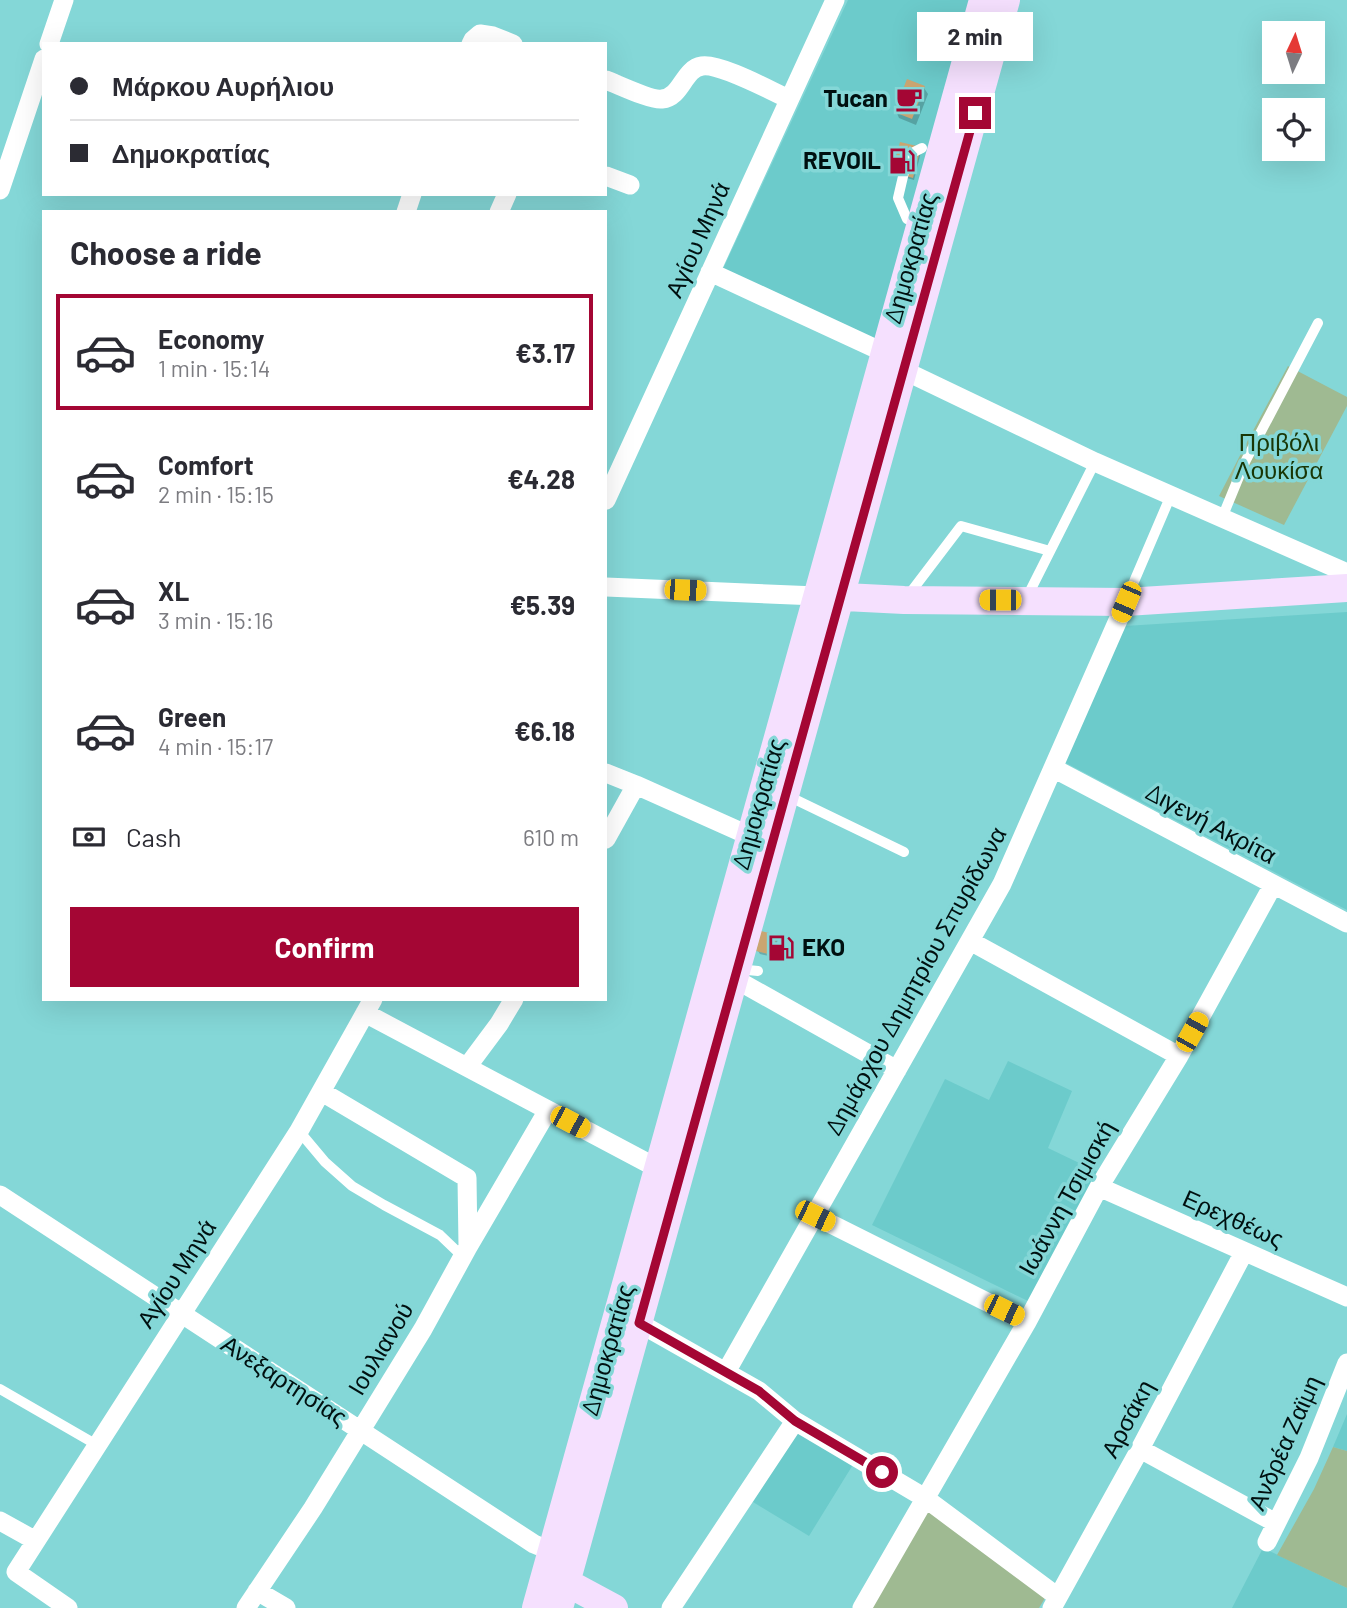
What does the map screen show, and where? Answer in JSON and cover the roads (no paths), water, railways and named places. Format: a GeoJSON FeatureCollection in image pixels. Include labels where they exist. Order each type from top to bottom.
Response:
{"type":"FeatureCollection","features":[{"type":"Feature","properties":{"kind":"main road","name":"Δημοκρατίας"},"geometry":{"type":"LineString","coordinates":[[894,362],[983,0]]}},
{"type":"Feature","properties":{"kind":"main road","name":"Δημοκρατίας"},"geometry":{"type":"LineString","coordinates":[[559,1576],[659,1169],[750,836],[829,596],[894,362],[1006,0]]}},
{"type":"Feature","properties":{"kind":"main road"},"geometry":{"type":"LineString","coordinates":[[829,596],[904,600],[1126,602],[1347,588]]}},
{"type":"Feature","properties":{"kind":"main road","name":"Δημοκρατίας"},"geometry":{"type":"LineString","coordinates":[[536,1608],[559,1576],[639,1323],[743,973],[786,795],[829,596]]}},
{"type":"Feature","properties":{"kind":"main road","name":"Ανεξαρτησίας"},"geometry":{"type":"LineString","coordinates":[[559,1576],[614,1608]]}},
{"type":"Feature","properties":{"kind":"street"},"geometry":{"type":"LineString","coordinates":[[50,42],[64,0]]}},
{"type":"Feature","properties":{"kind":"street","name":"Αγίου Μηνά"},"geometry":{"type":"LineString","coordinates":[[607,498],[835,0]]}},
{"type":"Feature","properties":{"kind":"street"},"geometry":{"type":"LineString","coordinates":[[475,39],[493,36],[508,42]]}},
{"type":"Feature","properties":{"kind":"street"},"geometry":{"type":"LineString","coordinates":[[0,190],[42,65]]}},
{"type":"Feature","properties":{"kind":"street"},"geometry":{"type":"LineString","coordinates":[[607,80],[663,100],[674,94],[688,73],[694,69],[701,65],[717,66],[789,99]]}},
{"type":"Feature","properties":{"kind":"street"},"geometry":{"type":"LineString","coordinates":[[607,176],[630,185]]}},
{"type":"Feature","properties":{"kind":"street"},"geometry":{"type":"LineString","coordinates":[[710,272],[1095,462],[1347,573]]}},
{"type":"Feature","properties":{"kind":"street"},"geometry":{"type":"LineString","coordinates":[[607,587],[829,596]]}},
{"type":"Feature","properties":{"kind":"street","name":"Δημάρχου Δημητρίου Σπυρίδωνα"},"geometry":{"type":"LineString","coordinates":[[726,1372],[1002,884],[1126,602]]}},
{"type":"Feature","properties":{"kind":"street","name":"Διγενή Ακρίτα"},"geometry":{"type":"LineString","coordinates":[[1053,768],[1347,923]]}},
{"type":"Feature","properties":{"kind":"street"},"geometry":{"type":"LineString","coordinates":[[607,773],[750,836]]}},
{"type":"Feature","properties":{"kind":"street"},"geometry":{"type":"LineString","coordinates":[[607,837],[636,785]]}},
{"type":"Feature","properties":{"kind":"street","name":"Ιωάννη Τσιμισκή"},"geometry":{"type":"LineString","coordinates":[[862,1608],[1027,1322],[1098,1187],[1179,1056],[1273,885]]}},
{"type":"Feature","properties":{"kind":"street"},"geometry":{"type":"LineString","coordinates":[[970,941],[1179,1056]]}},
{"type":"Feature","properties":{"kind":"street"},"geometry":{"type":"LineString","coordinates":[[743,973],[897,1070]]}},
{"type":"Feature","properties":{"kind":"street"},"geometry":{"type":"LineString","coordinates":[[467,1067],[513,1001]]}},
{"type":"Feature","properties":{"kind":"street"},"geometry":{"type":"LineString","coordinates":[[369,1006],[467,1067],[659,1169]]}},
{"type":"Feature","properties":{"kind":"street","name":"Αγίου Μηνά"},"geometry":{"type":"LineString","coordinates":[[68,1608],[16,1572],[299,1132],[369,1006]]}},
{"type":"Feature","properties":{"kind":"street"},"geometry":{"type":"LineString","coordinates":[[322,1092],[467,1178],[466,1252]]}},
{"type":"Feature","properties":{"kind":"street","name":"Ιουλιανού"},"geometry":{"type":"LineString","coordinates":[[246,1608],[313,1508],[423,1329],[548,1110]]}},
{"type":"Feature","properties":{"kind":"street","name":"Ερεχθέως"},"geometry":{"type":"LineString","coordinates":[[1098,1187],[1347,1297]]}},
{"type":"Feature","properties":{"kind":"street","name":"Ανεξαρτησίας"},"geometry":{"type":"LineString","coordinates":[[0,1195],[534,1544],[559,1576]]}},
{"type":"Feature","properties":{"kind":"street"},"geometry":{"type":"LineString","coordinates":[[815,1216],[1027,1322]]}},
{"type":"Feature","properties":{"kind":"street","name":"Αρσάκη"},"geometry":{"type":"LineString","coordinates":[[1055,1602],[1244,1252]]}},
{"type":"Feature","properties":{"kind":"street"},"geometry":{"type":"LineString","coordinates":[[639,1323],[759,1391],[795,1421],[925,1498],[1055,1602]]}},
{"type":"Feature","properties":{"kind":"street","name":"Ανδρέα Ζαϊμη"},"geometry":{"type":"LineString","coordinates":[[1267,1542],[1309,1458],[1347,1363]]}},
{"type":"Feature","properties":{"kind":"street"},"geometry":{"type":"LineString","coordinates":[[671,1608],[795,1421]]}},
{"type":"Feature","properties":{"kind":"street"},"geometry":{"type":"LineString","coordinates":[[1140,1449],[1276,1523]]}},
{"type":"Feature","properties":{"kind":"street"},"geometry":{"type":"LineString","coordinates":[[0,1521],[36,1541]]}},
{"type":"Feature","properties":{"kind":"street"},"geometry":{"type":"LineString","coordinates":[[257,1591],[286,1608]]}},
{"type":"Feature","properties":{"kind":"lane"},"geometry":{"type":"LineString","coordinates":[[907,219],[898,198],[908,155],[922,148]]}},
{"type":"Feature","properties":{"kind":"lane"},"geometry":{"type":"LineString","coordinates":[[1222,517],[1245,462],[1318,323]]}},
{"type":"Feature","properties":{"kind":"lane"},"geometry":{"type":"LineString","coordinates":[[1026,601],[1095,462]]}},
{"type":"Feature","properties":{"kind":"lane"},"geometry":{"type":"LineString","coordinates":[[1126,602],[1171,495]]}},
{"type":"Feature","properties":{"kind":"lane"},"geometry":{"type":"LineString","coordinates":[[904,600],[961,526],[1050,551]]}},
{"type":"Feature","properties":{"kind":"lane"},"geometry":{"type":"LineString","coordinates":[[786,795],[904,852]]}},
{"type":"Feature","properties":{"kind":"lane"},"geometry":{"type":"LineString","coordinates":[[299,1132],[325,1162],[352,1186],[466,1252]]}},
{"type":"Feature","properties":{"kind":"lane"},"geometry":{"type":"LineString","coordinates":[[0,1389],[97,1445]]}},
{"type":"Feature","properties":{"kind":"place","name":"Tucan"},"geometry":{"type":"Point","coordinates":[909,99]}},
{"type":"Feature","properties":{"kind":"place","name":"REVOIL"},"geometry":{"type":"Point","coordinates":[902,161]}},
{"type":"Feature","properties":{"kind":"place","name":"EKO"},"geometry":{"type":"Point","coordinates":[781,948]}},
{"type":"Feature","properties":{"kind":"park label","name":"Πριβόλι Λουκίσα"},"geometry":{"type":"Point","coordinates":[1279,457]}}]}
